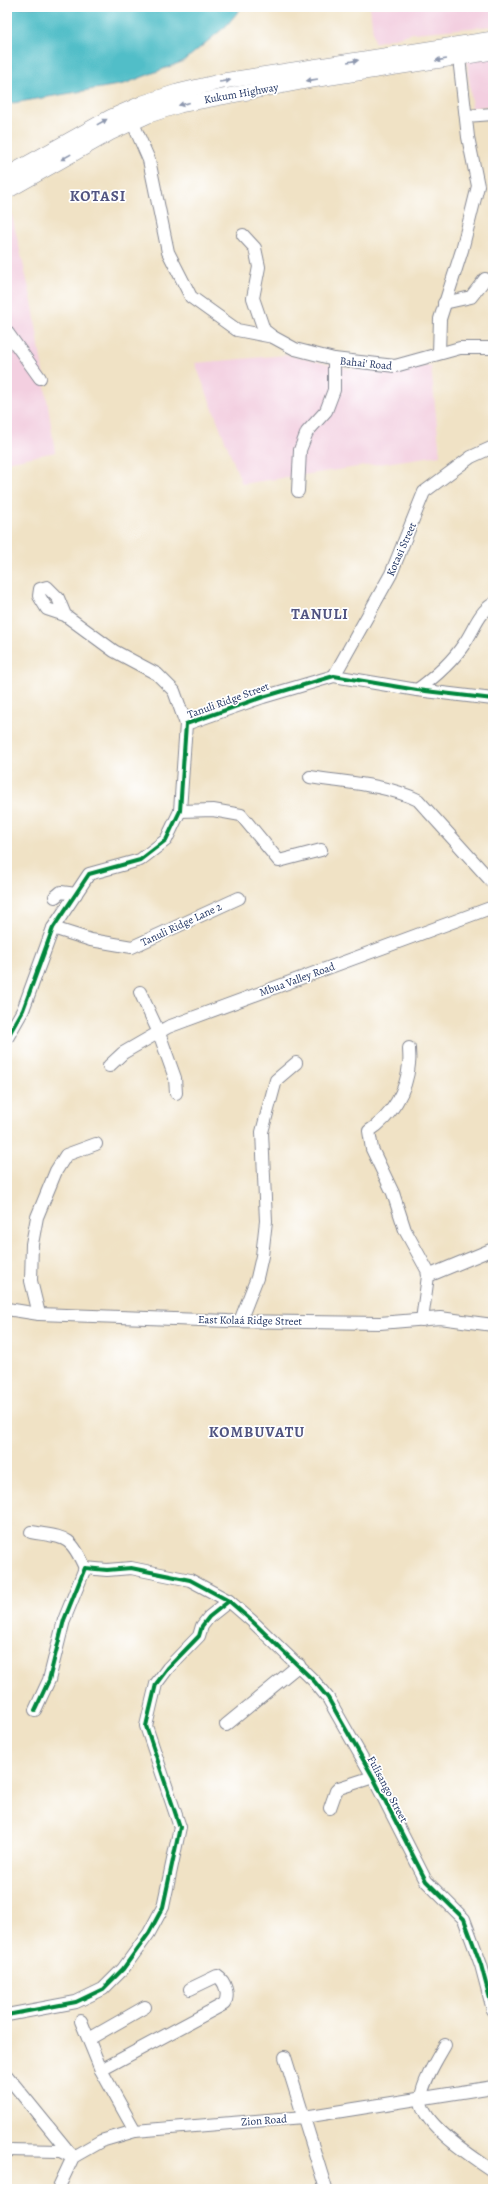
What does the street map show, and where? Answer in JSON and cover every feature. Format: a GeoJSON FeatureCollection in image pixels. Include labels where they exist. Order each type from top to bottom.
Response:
{"type":"FeatureCollection","features":[{"type":"Feature","properties":{"kind":"main road","name":"Kukum Highway"},"geometry":{"type":"LineString","coordinates":[[7,191],[156,99],[209,84],[458,50],[493,39]]}},
{"type":"Feature","properties":{"kind":"main road","name":"Kukum Highway"},"geometry":{"type":"LineString","coordinates":[[458,50],[493,52]]}},
{"type":"Feature","properties":{"kind":"main road","name":"Kukum Highway"},"geometry":{"type":"LineString","coordinates":[[7,175],[130,116]]}},
{"type":"Feature","properties":{"kind":"street"},"geometry":{"type":"LineString","coordinates":[[439,353],[440,320],[444,303],[462,250],[478,186],[466,116],[458,50]]}},
{"type":"Feature","properties":{"kind":"street"},"geometry":{"type":"LineString","coordinates":[[466,116],[493,114]]}},
{"type":"Feature","properties":{"kind":"street","name":"Bahai' Road"},"geometry":{"type":"LineString","coordinates":[[130,116],[149,160],[168,252],[191,297],[238,330],[273,337],[295,349],[334,359],[395,366],[460,348],[493,348]]}},
{"type":"Feature","properties":{"kind":"street"},"geometry":{"type":"LineString","coordinates":[[243,235],[255,248],[259,267],[253,298],[264,330],[273,337]]}},
{"type":"Feature","properties":{"kind":"street"},"geometry":{"type":"LineString","coordinates":[[444,303],[471,297],[485,279]]}},
{"type":"Feature","properties":{"kind":"street"},"geometry":{"type":"LineString","coordinates":[[7,332],[40,378]]}},
{"type":"Feature","properties":{"kind":"street"},"geometry":{"type":"LineString","coordinates":[[298,491],[300,450],[307,432],[326,411],[334,390],[334,359]]}},
{"type":"Feature","properties":{"kind":"street","name":"Kotasi Street"},"geometry":{"type":"LineString","coordinates":[[334,676],[391,574],[424,492],[471,457],[493,447]]}},
{"type":"Feature","properties":{"kind":"street"},"geometry":{"type":"LineString","coordinates":[[417,690],[435,677],[451,660],[465,644],[484,609],[493,604]]}},
{"type":"Feature","properties":{"kind":"street"},"geometry":{"type":"LineString","coordinates":[[65,615],[114,651],[157,674],[174,691],[186,724]]}},
{"type":"Feature","properties":{"kind":"street","name":"Tanuli Ridge Street"},"geometry":{"type":"LineString","coordinates":[[7,1038],[23,1010],[53,928],[89,874],[140,860],[166,840],[180,811],[186,724],[263,697],[334,676],[417,690],[493,699]]}},
{"type":"Feature","properties":{"kind":"street"},"geometry":{"type":"LineString","coordinates":[[310,777],[378,786],[402,793],[418,800],[493,883]]}},
{"type":"Feature","properties":{"kind":"street"},"geometry":{"type":"LineString","coordinates":[[180,811],[212,810],[241,814],[279,861],[321,850]]}},
{"type":"Feature","properties":{"kind":"street"},"geometry":{"type":"LineString","coordinates":[[55,897],[61,892],[76,894]]}},
{"type":"Feature","properties":{"kind":"street","name":"Tanuli Ridge Lane 2"},"geometry":{"type":"LineString","coordinates":[[53,928],[91,940],[132,947],[239,898]]}},
{"type":"Feature","properties":{"kind":"street","name":"Mbua Valley Road"},"geometry":{"type":"LineString","coordinates":[[109,1066],[123,1053],[168,1027],[493,908]]}},
{"type":"Feature","properties":{"kind":"street"},"geometry":{"type":"LineString","coordinates":[[140,992],[158,1033],[175,1078],[176,1093]]}},
{"type":"Feature","properties":{"kind":"street"},"geometry":{"type":"LineString","coordinates":[[409,1048],[409,1064],[396,1104],[382,1122],[369,1131],[372,1149],[394,1193],[405,1230],[428,1270],[422,1320]]}},
{"type":"Feature","properties":{"kind":"street"},"geometry":{"type":"LineString","coordinates":[[240,1321],[257,1278],[262,1256],[266,1221],[262,1132],[276,1080],[296,1063]]}},
{"type":"Feature","properties":{"kind":"street"},"geometry":{"type":"LineString","coordinates":[[40,1314],[31,1281],[32,1244],[37,1217],[56,1171],[66,1155],[96,1144]]}},
{"type":"Feature","properties":{"kind":"street"},"geometry":{"type":"LineString","coordinates":[[428,1276],[493,1249]]}},
{"type":"Feature","properties":{"kind":"street","name":"East Kolaá Ridge Street"},"geometry":{"type":"LineString","coordinates":[[7,1309],[40,1314],[240,1321],[380,1323],[440,1318],[493,1325]]}},
{"type":"Feature","properties":{"kind":"street"},"geometry":{"type":"LineString","coordinates":[[31,1532],[70,1541],[78,1550],[86,1568],[64,1620],[49,1680],[35,1710]]}},
{"type":"Feature","properties":{"kind":"street","name":"Fulisango Street"},"geometry":{"type":"LineString","coordinates":[[86,1568],[108,1570],[131,1568],[190,1580],[229,1601],[299,1665],[328,1698],[373,1777],[426,1881],[464,1919],[481,1965],[493,2010]]}},
{"type":"Feature","properties":{"kind":"street"},"geometry":{"type":"LineString","coordinates":[[7,2015],[76,2002],[103,1989],[123,1969],[149,1933],[164,1907],[180,1827],[146,1726],[156,1684],[168,1668],[200,1636],[202,1626],[209,1618],[229,1601]]}},
{"type":"Feature","properties":{"kind":"street"},"geometry":{"type":"LineString","coordinates":[[226,1725],[299,1665]]}},
{"type":"Feature","properties":{"kind":"street"},"geometry":{"type":"LineString","coordinates":[[330,1808],[336,1791],[339,1788],[373,1777]]}},
{"type":"Feature","properties":{"kind":"street"},"geometry":{"type":"LineString","coordinates":[[101,2070],[224,2004],[227,1999],[225,1989],[220,1978],[217,1976],[190,1989]]}},
{"type":"Feature","properties":{"kind":"street"},"geometry":{"type":"LineString","coordinates":[[89,2039],[145,2007]]}},
{"type":"Feature","properties":{"kind":"street"},"geometry":{"type":"LineString","coordinates":[[81,2021],[101,2070],[135,2131]]}},
{"type":"Feature","properties":{"kind":"street"},"geometry":{"type":"LineString","coordinates":[[445,2045],[432,2067],[421,2098],[424,2112],[453,2144],[493,2171]]}},
{"type":"Feature","properties":{"kind":"street"},"geometry":{"type":"LineString","coordinates":[[286,2057],[326,2189]]}},
{"type":"Feature","properties":{"kind":"street"},"geometry":{"type":"LineString","coordinates":[[7,2076],[73,2157]]}},
{"type":"Feature","properties":{"kind":"street","name":"Zion Road"},"geometry":{"type":"LineString","coordinates":[[73,2157],[101,2141],[135,2131],[304,2117],[493,2087]]}},
{"type":"Feature","properties":{"kind":"street"},"geometry":{"type":"LineString","coordinates":[[7,2150],[60,2151],[73,2157]]}},
{"type":"Feature","properties":{"kind":"street"},"geometry":{"type":"LineString","coordinates":[[58,2189],[73,2157]]}},
{"type":"Feature","properties":{"kind":"shaded area"},"geometry":{"type":"Polygon","coordinates":[[[370,7],[493,7],[493,26],[413,33],[374,43],[370,7]]]}},
{"type":"Feature","properties":{"kind":"shaded area"},"geometry":{"type":"Polygon","coordinates":[[[493,57],[493,105],[472,108],[467,60],[493,57]]]}},
{"type":"Feature","properties":{"kind":"shaded area"},"geometry":{"type":"Polygon","coordinates":[[[7,203],[9,203],[33,306],[55,452],[7,462],[7,203]]]}},
{"type":"Feature","properties":{"kind":"shaded area"},"geometry":{"type":"Polygon","coordinates":[[[288,355],[350,369],[431,366],[440,455],[242,484],[195,363],[288,355]]]}},
{"type":"Feature","properties":{"kind":"water"},"geometry":{"type":"Polygon","coordinates":[[[7,7],[242,7],[226,26],[184,61],[124,84],[7,104],[7,7]]]}},
{"type":"Feature","properties":{"kind":"cycle path"},"geometry":{"type":"LineString","coordinates":[[7,1038],[23,1010],[53,928],[89,874],[140,860],[166,840],[180,811],[186,724],[263,697],[334,676],[417,690],[493,699]]}},
{"type":"Feature","properties":{"kind":"cycle path"},"geometry":{"type":"LineString","coordinates":[[35,1710],[49,1680],[64,1620],[85,1568],[107,1570],[131,1568],[190,1580],[229,1601],[314,1681],[328,1698],[373,1777],[426,1881],[464,1919],[481,1965],[493,2010]]}},
{"type":"Feature","properties":{"kind":"cycle path"},"geometry":{"type":"LineString","coordinates":[[7,2015],[76,2002],[103,1989],[123,1969],[149,1933],[163,1907],[180,1827],[146,1726],[156,1684],[168,1668],[199,1636],[202,1626],[209,1617],[229,1601]]}},
{"type":"Feature","properties":{"kind":"district","name":"KOTASI"},"geometry":{"type":"Point","coordinates":[98,196]}},
{"type":"Feature","properties":{"kind":"district","name":"TANULI"},"geometry":{"type":"Point","coordinates":[320,614]}},
{"type":"Feature","properties":{"kind":"district","name":"KOMBUVATU"},"geometry":{"type":"Point","coordinates":[257,1432]}}]}
